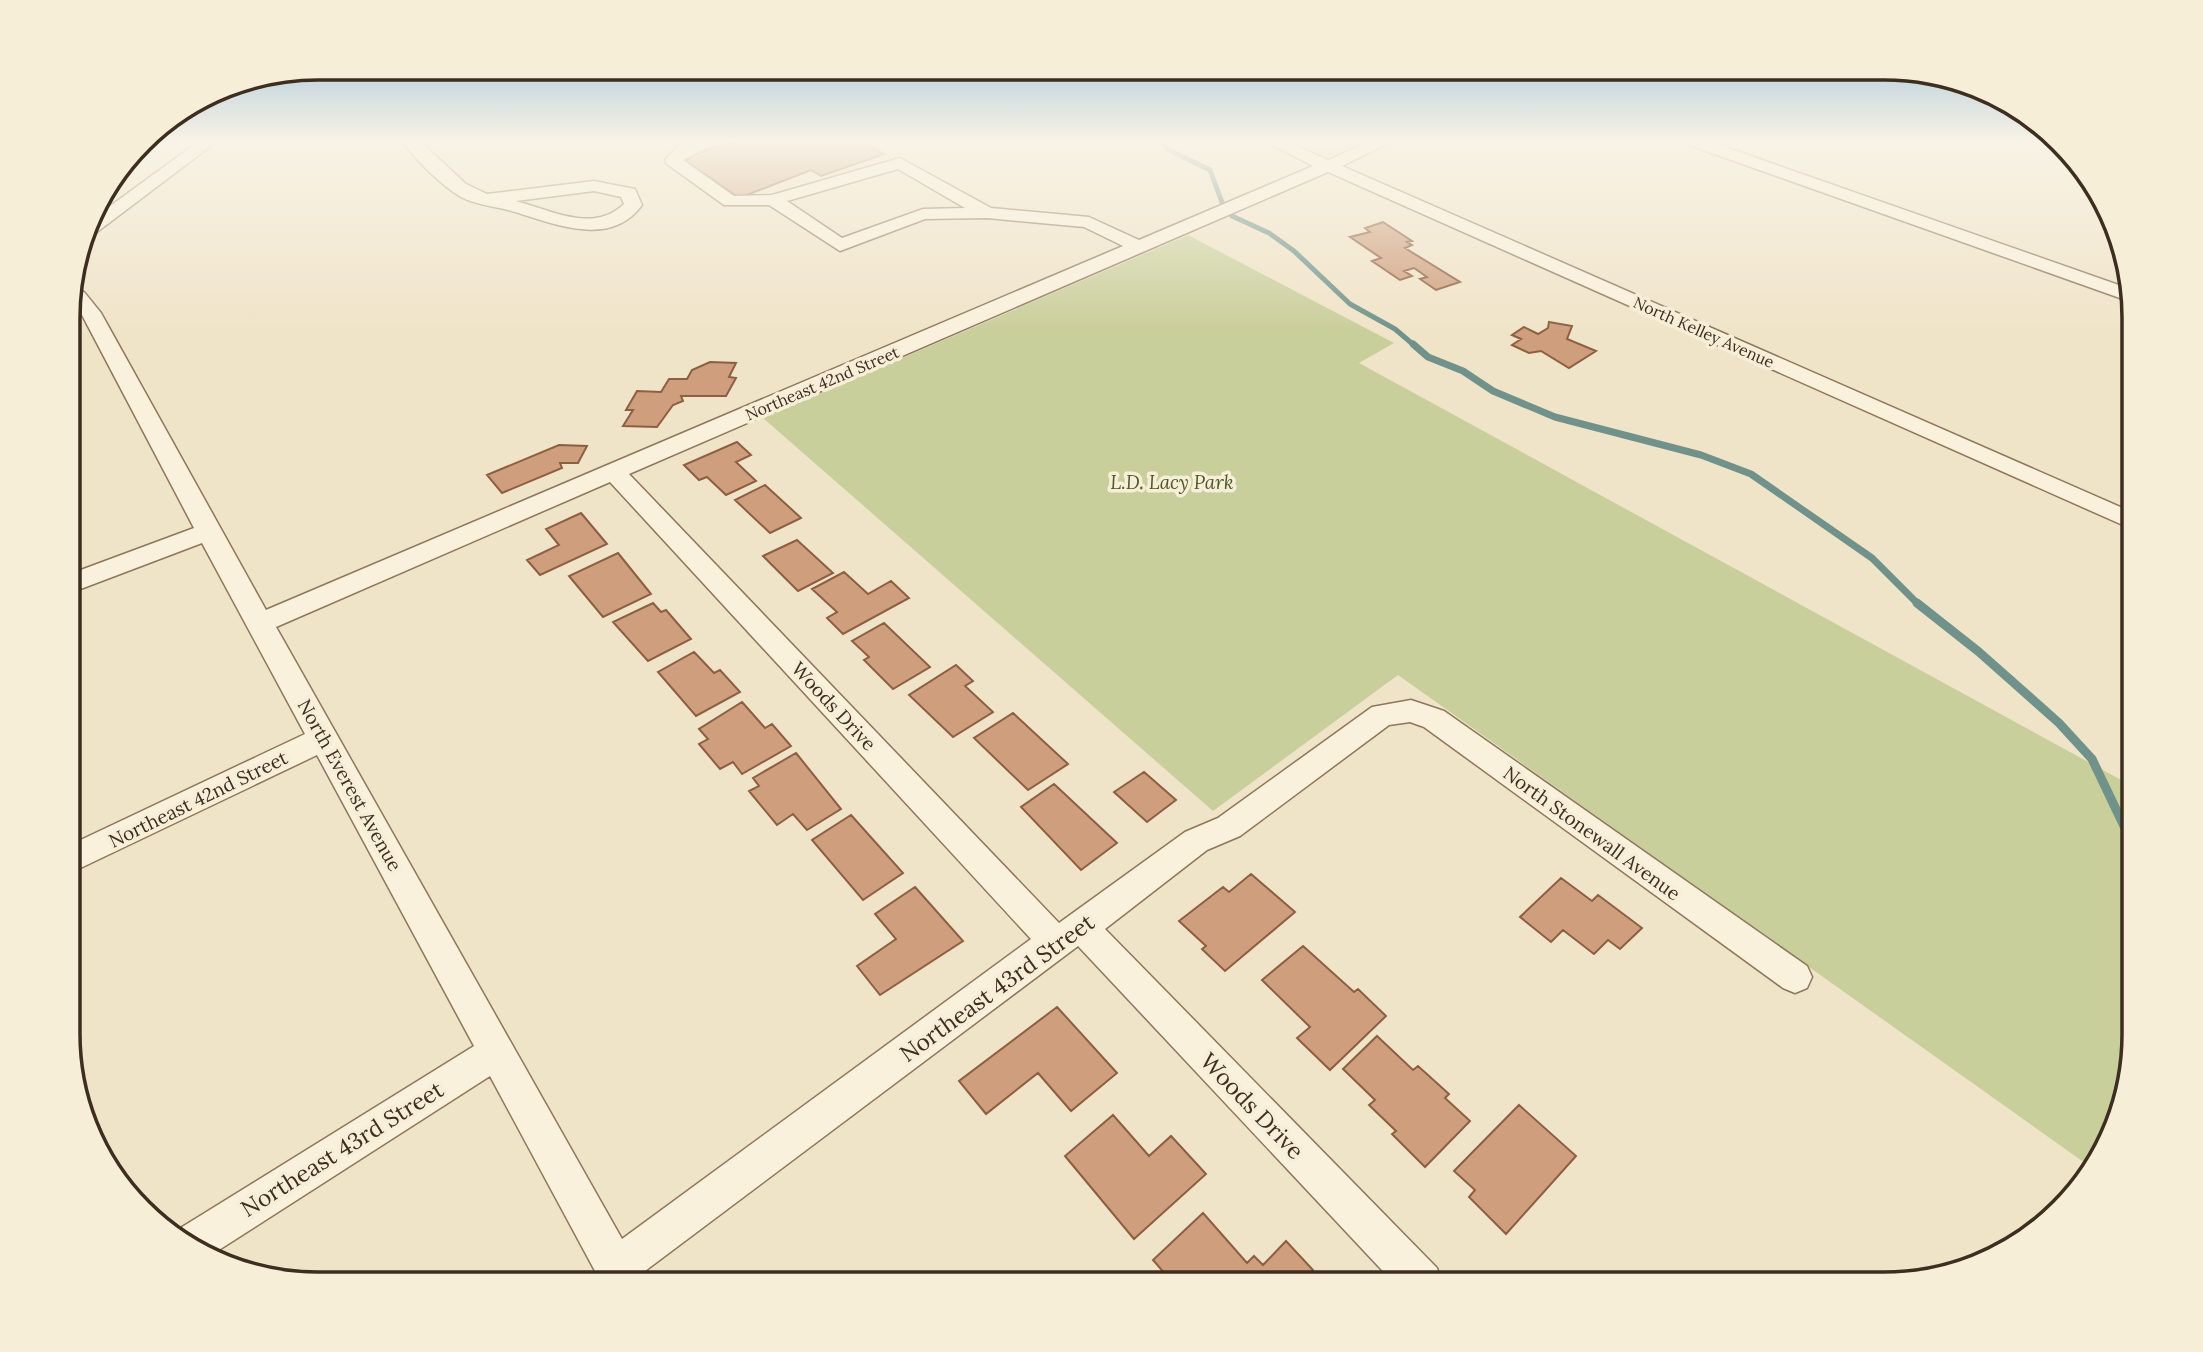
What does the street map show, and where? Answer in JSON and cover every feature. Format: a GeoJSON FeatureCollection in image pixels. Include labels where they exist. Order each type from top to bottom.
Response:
{"type":"FeatureCollection","features":[{"type":"Feature","properties":{"kind":"street"},"geometry":{"type":"LineString","coordinates":[[103,219],[122,205]]}},
{"type":"Feature","properties":{"kind":"street"},"geometry":{"type":"LineString","coordinates":[[508,205],[578,225],[604,224],[625,216],[634,205]]}},
{"type":"Feature","properties":{"kind":"street"},"geometry":{"type":"LineString","coordinates":[[781,205],[840,245],[923,214],[987,213],[1060,217],[1089,222],[1139,247]]}},
{"type":"Feature","properties":{"kind":"street"},"geometry":{"type":"LineString","coordinates":[[973,205],[987,213]]}},
{"type":"Feature","properties":{"kind":"street","name":"Northeast 42nd Street"},"geometry":{"type":"LineString","coordinates":[[260,623],[1236,205]]}},
{"type":"Feature","properties":{"kind":"street","name":"North Kelley Avenue"},"geometry":{"type":"LineString","coordinates":[[1416,205],[2122,517]]}},
{"type":"Feature","properties":{"kind":"street"},"geometry":{"type":"LineString","coordinates":[[1873,205],[2121,293]]}},
{"type":"Feature","properties":{"kind":"street","name":"North Everest Avenue"},"geometry":{"type":"LineString","coordinates":[[82,299],[618,1272]]}},
{"type":"Feature","properties":{"kind":"street","name":"Woods Drive"},"geometry":{"type":"LineString","coordinates":[[614,472],[1069,934],[1410,1271]]}},
{"type":"Feature","properties":{"kind":"street"},"geometry":{"type":"LineString","coordinates":[[80,580],[209,531]]}},
{"type":"Feature","properties":{"kind":"street","name":"North Stonewall Avenue"},"geometry":{"type":"LineString","coordinates":[[1382,715],[1411,711],[1434,719],[1795,977]]}},
{"type":"Feature","properties":{"kind":"street","name":"Northeast 43rd Street"},"geometry":{"type":"LineString","coordinates":[[626,1272],[1069,934],[1196,841],[1229,827],[1382,715]]}},
{"type":"Feature","properties":{"kind":"street","name":"Northeast 42nd Street"},"geometry":{"type":"LineString","coordinates":[[80,855],[325,738]]}},
{"type":"Feature","properties":{"kind":"street","name":"Northeast 43rd Street"},"geometry":{"type":"LineString","coordinates":[[199,1239],[495,1053]]}},
{"type":"Feature","properties":{"kind":"green space","name":"L.D. Lacy Park"},"geometry":{"type":"Polygon","coordinates":[[[1188,235],[1394,343],[1359,363],[2122,780],[2122,1049],[2114,1095],[2091,1152],[2084,1162],[1398,675],[1213,811],[763,418],[1188,235]]]}},
{"type":"Feature","properties":{"kind":"building"},"geometry":{"type":"Polygon","coordinates":[[[1383,222],[1412,241],[1407,242],[1412,245],[1405,248],[1460,282],[1436,290],[1420,279],[1427,277],[1414,268],[1404,271],[1412,276],[1400,280],[1372,261],[1381,258],[1350,237],[1370,232],[1365,228],[1383,222]]]}},
{"type":"Feature","properties":{"kind":"building"},"geometry":{"type":"Polygon","coordinates":[[[1549,322],[1572,326],[1567,339],[1596,351],[1569,368],[1541,351],[1529,353],[1512,345],[1521,339],[1512,335],[1524,327],[1538,334],[1548,328],[1549,322]]]}},
{"type":"Feature","properties":{"kind":"building"},"geometry":{"type":"Polygon","coordinates":[[[710,362],[736,363],[729,377],[736,378],[726,396],[681,396],[683,401],[673,405],[657,427],[623,426],[633,410],[626,410],[637,391],[661,392],[669,379],[687,379],[692,370],[710,362]]]}},
{"type":"Feature","properties":{"kind":"building"},"geometry":{"type":"Polygon","coordinates":[[[737,442],[751,455],[736,462],[756,481],[726,495],[707,477],[699,480],[684,465],[737,442]]]}},
{"type":"Feature","properties":{"kind":"building"},"geometry":{"type":"Polygon","coordinates":[[[559,445],[587,446],[578,463],[560,463],[562,468],[502,493],[487,475],[559,445]]]}},
{"type":"Feature","properties":{"kind":"building"},"geometry":{"type":"Polygon","coordinates":[[[765,485],[801,518],[770,533],[735,500],[765,485]]]}},
{"type":"Feature","properties":{"kind":"building"},"geometry":{"type":"Polygon","coordinates":[[[581,513],[607,544],[540,575],[527,560],[559,545],[546,529],[581,513]]]}},
{"type":"Feature","properties":{"kind":"building"},"geometry":{"type":"Polygon","coordinates":[[[797,540],[833,573],[798,591],[763,556],[797,540]]]}},
{"type":"Feature","properties":{"kind":"building"},"geometry":{"type":"Polygon","coordinates":[[[618,553],[651,594],[603,617],[569,576],[618,553]]]}},
{"type":"Feature","properties":{"kind":"building"},"geometry":{"type":"Polygon","coordinates":[[[844,572],[868,594],[891,581],[909,598],[843,634],[827,618],[837,612],[812,589],[844,572]]]}},
{"type":"Feature","properties":{"kind":"building"},"geometry":{"type":"Polygon","coordinates":[[[653,603],[661,612],[666,610],[691,639],[648,661],[613,622],[653,603]]]}},
{"type":"Feature","properties":{"kind":"building"},"geometry":{"type":"Polygon","coordinates":[[[884,623],[930,667],[893,689],[864,660],[869,657],[852,641],[884,623]]]}},
{"type":"Feature","properties":{"kind":"building"},"geometry":{"type":"Polygon","coordinates":[[[694,652],[714,673],[720,670],[740,692],[696,716],[658,672],[694,652]]]}},
{"type":"Feature","properties":{"kind":"building"},"geometry":{"type":"Polygon","coordinates":[[[956,665],[973,681],[965,686],[993,712],[953,737],[909,695],[956,665]]]}},
{"type":"Feature","properties":{"kind":"building"},"geometry":{"type":"Polygon","coordinates":[[[742,702],[765,728],[772,724],[791,746],[742,774],[733,762],[720,769],[699,744],[708,739],[699,729],[742,702]]]}},
{"type":"Feature","properties":{"kind":"building"},"geometry":{"type":"Polygon","coordinates":[[[1013,713],[1068,764],[1028,790],[974,738],[1013,713]]]}},
{"type":"Feature","properties":{"kind":"building"},"geometry":{"type":"Polygon","coordinates":[[[796,753],[841,809],[807,830],[793,814],[777,825],[749,791],[759,786],[753,778],[796,753]]]}},
{"type":"Feature","properties":{"kind":"building"},"geometry":{"type":"Polygon","coordinates":[[[1144,772],[1176,800],[1147,822],[1114,792],[1144,772]]]}},
{"type":"Feature","properties":{"kind":"building"},"geometry":{"type":"Polygon","coordinates":[[[1054,784],[1117,843],[1081,870],[1021,807],[1054,784]]]}},
{"type":"Feature","properties":{"kind":"building"},"geometry":{"type":"Polygon","coordinates":[[[851,815],[903,873],[863,900],[812,840],[851,815]]]}},
{"type":"Feature","properties":{"kind":"building"},"geometry":{"type":"Polygon","coordinates":[[[1251,874],[1295,912],[1225,971],[1202,949],[1206,946],[1179,921],[1223,887],[1229,892],[1251,874]]]}},
{"type":"Feature","properties":{"kind":"building"},"geometry":{"type":"Polygon","coordinates":[[[1561,878],[1592,901],[1598,895],[1642,928],[1620,949],[1608,940],[1594,954],[1563,930],[1551,942],[1520,917],[1561,878]]]}},
{"type":"Feature","properties":{"kind":"building"},"geometry":{"type":"Polygon","coordinates":[[[915,887],[963,941],[880,995],[857,966],[896,939],[875,914],[915,887]]]}},
{"type":"Feature","properties":{"kind":"building"},"geometry":{"type":"Polygon","coordinates":[[[1303,946],[1354,992],[1358,989],[1386,1016],[1330,1070],[1297,1038],[1310,1027],[1262,980],[1303,946]]]}},
{"type":"Feature","properties":{"kind":"building"},"geometry":{"type":"Polygon","coordinates":[[[1057,1007],[1117,1073],[1071,1111],[1038,1073],[986,1114],[959,1081],[1057,1007]]]}},
{"type":"Feature","properties":{"kind":"building"},"geometry":{"type":"Polygon","coordinates":[[[1377,1036],[1413,1070],[1418,1066],[1449,1094],[1445,1098],[1470,1121],[1425,1167],[1392,1134],[1396,1131],[1369,1105],[1375,1100],[1343,1069],[1377,1036]]]}},
{"type":"Feature","properties":{"kind":"building"},"geometry":{"type":"Polygon","coordinates":[[[1519,1105],[1576,1156],[1506,1234],[1469,1197],[1475,1190],[1454,1171],[1519,1105]]]}},
{"type":"Feature","properties":{"kind":"building"},"geometry":{"type":"Polygon","coordinates":[[[1113,1115],[1149,1156],[1171,1136],[1206,1174],[1134,1239],[1065,1156],[1113,1115]]]}},
{"type":"Feature","properties":{"kind":"building"},"geometry":{"type":"Polygon","coordinates":[[[1203,1213],[1247,1263],[1254,1256],[1263,1265],[1286,1241],[1313,1270],[1163,1271],[1153,1260],[1203,1213]]]}},
{"type":"Feature","properties":{"kind":"waterway"},"geometry":{"type":"LineString","coordinates":[[1232,216],[1269,233],[1294,251],[1350,304],[1395,329],[1415,346]]}},
{"type":"Feature","properties":{"kind":"waterway"},"geometry":{"type":"LineString","coordinates":[[1413,344],[1428,357],[1463,371],[1493,391],[1555,417],[1701,455],[1751,474],[1872,558],[1917,603]]}},
{"type":"Feature","properties":{"kind":"waterway"},"geometry":{"type":"LineString","coordinates":[[1917,603],[1979,652],[2059,723],[2092,759],[2122,822]]}}]}
